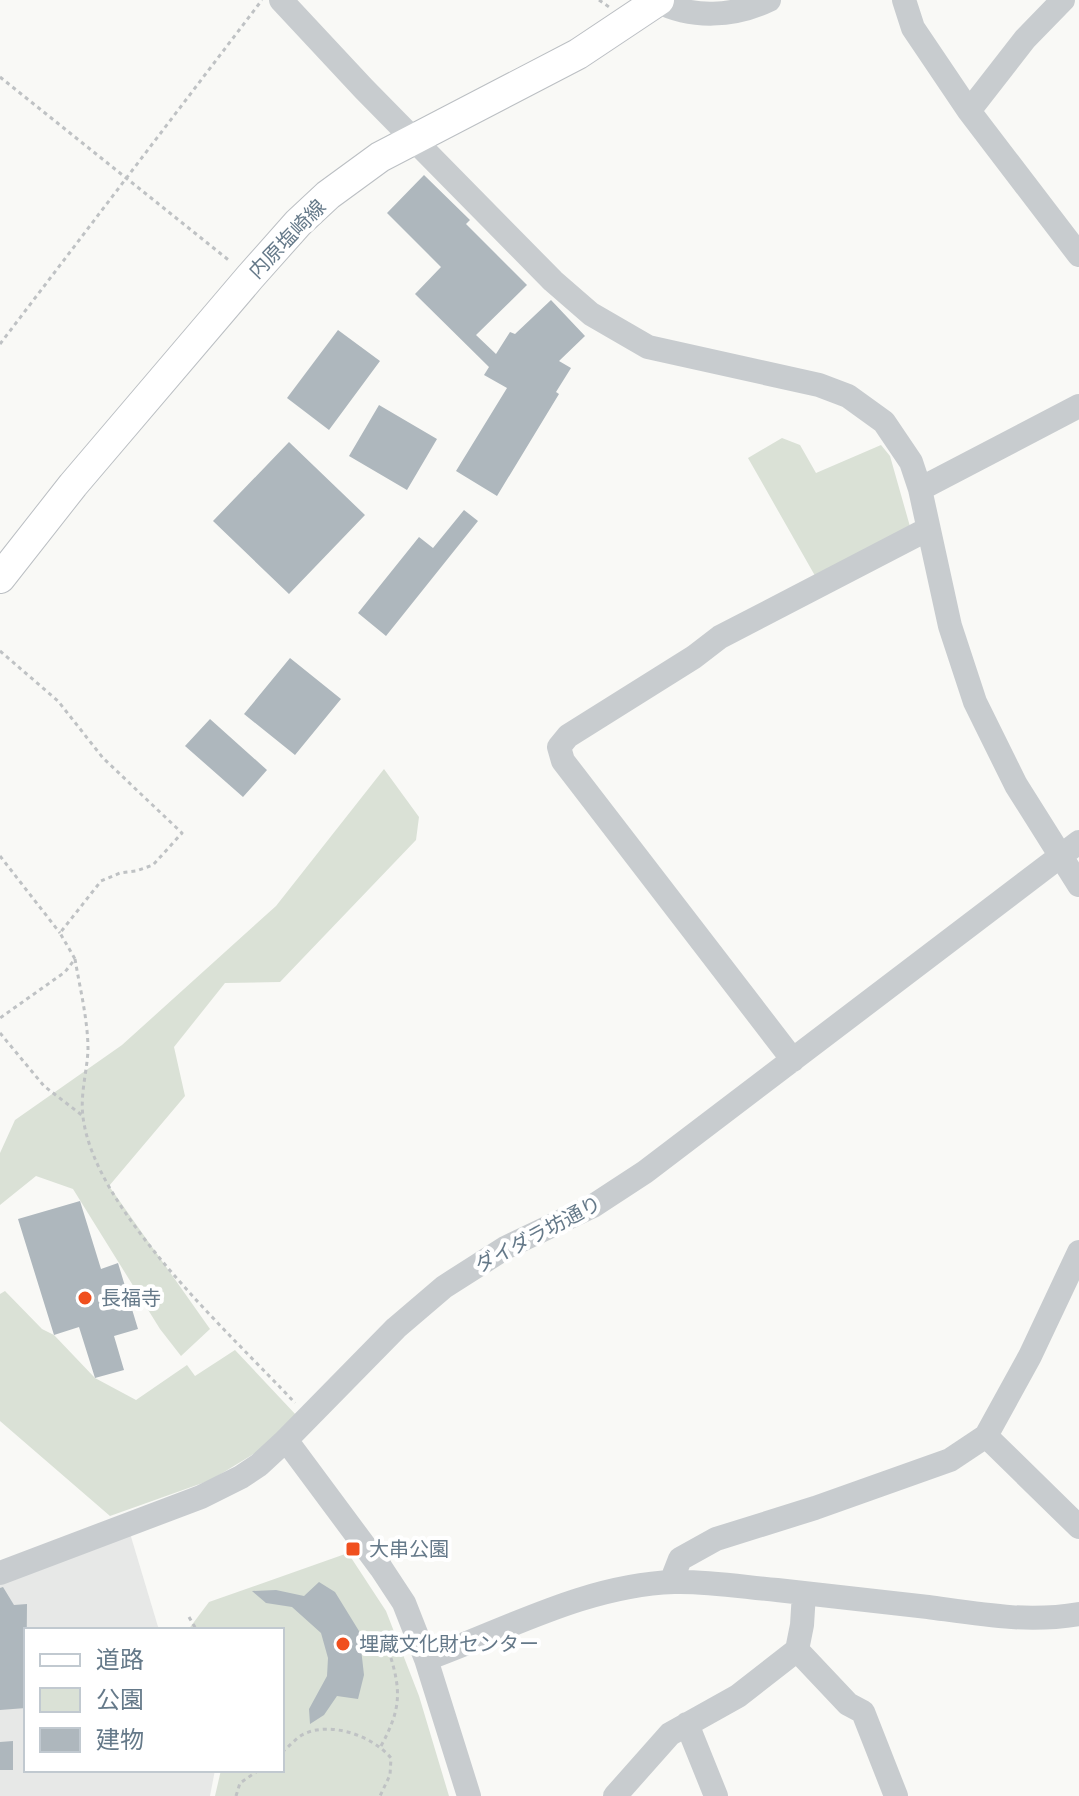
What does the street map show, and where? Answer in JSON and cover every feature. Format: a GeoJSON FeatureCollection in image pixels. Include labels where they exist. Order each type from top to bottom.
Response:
{"type":"FeatureCollection","features":[{"type":"Feature","properties":{"kind":"main road","name":"内原塩崎線"},"geometry":{"type":"LineString","coordinates":[[0,578],[65,495],[250,277],[298,223],[328,195],[359,171],[412,138],[578,54],[658,1]]}},
{"type":"Feature","properties":{"kind":"street"},"geometry":{"type":"LineString","coordinates":[[281,0],[553,281],[591,314],[648,347],[819,385],[848,396],[884,422],[911,462],[920,489],[954,641],[975,702],[1016,785],[1070,849],[1079,885]]}},
{"type":"Feature","properties":{"kind":"street"},"geometry":{"type":"LineString","coordinates":[[658,1],[678,12],[725,14],[769,0]]}},
{"type":"Feature","properties":{"kind":"street"},"geometry":{"type":"LineString","coordinates":[[904,0],[913,28],[969,111],[1079,255]]}},
{"type":"Feature","properties":{"kind":"street"},"geometry":{"type":"LineString","coordinates":[[969,111],[1025,39],[1063,0]]}},
{"type":"Feature","properties":{"kind":"street"},"geometry":{"type":"LineString","coordinates":[[920,489],[1079,406]]}},
{"type":"Feature","properties":{"kind":"street"},"geometry":{"type":"LineString","coordinates":[[793,1060],[563,761],[559,747],[568,736],[694,657],[720,637],[928,529]]}},
{"type":"Feature","properties":{"kind":"street","name":"ダイダラ坊通り"},"geometry":{"type":"LineString","coordinates":[[0,1573],[220,1488],[259,1465],[396,1328],[444,1287],[505,1248],[615,1193],[1070,849]]}},
{"type":"Feature","properties":{"kind":"street"},"geometry":{"type":"LineString","coordinates":[[671,1582],[680,1559],[716,1539],[950,1460],[986,1436],[1030,1356],[1079,1252]]}},
{"type":"Feature","properties":{"kind":"street"},"geometry":{"type":"LineString","coordinates":[[986,1436],[1079,1527]]}},
{"type":"Feature","properties":{"kind":"street"},"geometry":{"type":"LineString","coordinates":[[286,1440],[394,1587],[426,1659],[469,1796]]}},
{"type":"Feature","properties":{"kind":"street"},"geometry":{"type":"LineString","coordinates":[[426,1659],[562,1605],[596,1595],[671,1582],[804,1593],[996,1618],[1051,1619],[1079,1614]]}},
{"type":"Feature","properties":{"kind":"street"},"geometry":{"type":"LineString","coordinates":[[615,1796],[670,1734],[738,1696],[797,1650],[804,1593]]}},
{"type":"Feature","properties":{"kind":"street"},"geometry":{"type":"LineString","coordinates":[[797,1650],[848,1704],[863,1712],[896,1796]]}},
{"type":"Feature","properties":{"kind":"street"},"geometry":{"type":"LineString","coordinates":[[687,1724],[716,1796]]}},
{"type":"Feature","properties":{"kind":"path"},"geometry":{"type":"LineString","coordinates":[[0,344],[262,0]]}},
{"type":"Feature","properties":{"kind":"path"},"geometry":{"type":"LineString","coordinates":[[0,77],[250,277]]}},
{"type":"Feature","properties":{"kind":"path"},"geometry":{"type":"LineString","coordinates":[[0,651],[58,701],[103,758],[182,833],[153,865],[101,881],[60,933]]}},
{"type":"Feature","properties":{"kind":"path"},"geometry":{"type":"LineString","coordinates":[[0,856],[60,933],[75,959],[88,1051],[82,1083],[83,1116],[96,1163],[147,1243],[309,1417]]}},
{"type":"Feature","properties":{"kind":"path"},"geometry":{"type":"LineString","coordinates":[[0,1018],[65,972],[75,959]]}},
{"type":"Feature","properties":{"kind":"path"},"geometry":{"type":"LineString","coordinates":[[0,1033],[44,1086],[83,1116]]}},
{"type":"Feature","properties":{"kind":"path"},"geometry":{"type":"LineString","coordinates":[[189,1617],[195,1628]]}},
{"type":"Feature","properties":{"kind":"path"},"geometry":{"type":"LineString","coordinates":[[381,1746],[398,1709],[395,1671],[390,1655]]}},
{"type":"Feature","properties":{"kind":"path"},"geometry":{"type":"LineString","coordinates":[[298,1728],[303,1735]]}},
{"type":"Feature","properties":{"kind":"path"},"geometry":{"type":"LineString","coordinates":[[284,1750],[303,1735],[332,1728],[381,1746],[391,1758],[391,1767],[380,1796]]}},
{"type":"Feature","properties":{"kind":"path"},"geometry":{"type":"LineString","coordinates":[[236,1796],[240,1783],[256,1772]]}},
{"type":"Feature","properties":{"kind":"shaded area"},"geometry":{"type":"Polygon","coordinates":[[[129,1530],[158,1628],[24,1628],[24,1772],[215,1772],[210,1796],[0,1796],[0,1581],[129,1530]]]}},
{"type":"Feature","properties":{"kind":"green space"},"geometry":{"type":"Polygon","coordinates":[[[782,438],[800,445],[816,473],[881,445],[890,456],[911,530],[818,581],[748,458],[782,438]]]}},
{"type":"Feature","properties":{"kind":"green space"},"geometry":{"type":"Polygon","coordinates":[[[384,769],[419,817],[416,840],[280,982],[225,983],[174,1047],[185,1096],[109,1186],[210,1329],[181,1356],[160,1329],[73,1189],[36,1176],[0,1205],[0,1153],[15,1120],[122,1045],[276,906],[384,769]]]}},
{"type":"Feature","properties":{"kind":"green space"},"geometry":{"type":"Polygon","coordinates":[[[5,1291],[42,1329],[54,1335],[95,1378],[136,1400],[187,1365],[195,1376],[235,1350],[297,1416],[257,1452],[211,1480],[110,1516],[0,1421],[0,1294],[5,1291]]]}},
{"type":"Feature","properties":{"kind":"green space"},"geometry":{"type":"Polygon","coordinates":[[[348,1553],[386,1611],[419,1696],[449,1796],[215,1796],[221,1772],[284,1772],[284,1628],[190,1628],[209,1602],[348,1553]]]}},
{"type":"Feature","properties":{"kind":"building"},"geometry":{"type":"Polygon","coordinates":[[[424,175],[470,220],[466,224],[527,285],[476,335],[496,354],[510,332],[515,334],[551,300],[585,336],[559,361],[571,368],[556,392],[559,394],[497,496],[456,471],[507,388],[484,375],[489,367],[415,294],[441,267],[387,213],[424,175]]]}},
{"type":"Feature","properties":{"kind":"building"},"geometry":{"type":"Polygon","coordinates":[[[338,330],[380,361],[329,430],[287,398],[338,330]]]}},
{"type":"Feature","properties":{"kind":"building"},"geometry":{"type":"Polygon","coordinates":[[[379,405],[437,439],[407,490],[349,456],[379,405]]]}},
{"type":"Feature","properties":{"kind":"building"},"geometry":{"type":"Polygon","coordinates":[[[289,442],[365,515],[289,594],[213,521],[289,442]]]}},
{"type":"Feature","properties":{"kind":"building"},"geometry":{"type":"Polygon","coordinates":[[[464,510],[478,521],[386,636],[358,613],[419,537],[433,548],[464,510]]]}},
{"type":"Feature","properties":{"kind":"building"},"geometry":{"type":"Polygon","coordinates":[[[290,658],[341,699],[295,755],[244,714],[290,658]]]}},
{"type":"Feature","properties":{"kind":"building"},"geometry":{"type":"Polygon","coordinates":[[[210,719],[267,770],[243,797],[185,746],[210,719]]]}},
{"type":"Feature","properties":{"kind":"building","name":"長福寺"},"geometry":{"type":"Polygon","coordinates":[[[80,1201],[101,1269],[118,1263],[138,1329],[114,1336],[124,1370],[95,1378],[79,1327],[54,1335],[18,1219],[80,1201]]]}},
{"type":"Feature","properties":{"kind":"building","name":"埋蔵文化財センター"},"geometry":{"type":"Polygon","coordinates":[[[319,1582],[335,1592],[359,1631],[364,1675],[358,1699],[337,1696],[324,1715],[310,1724],[309,1709],[327,1676],[328,1658],[321,1633],[292,1607],[266,1603],[252,1591],[276,1590],[304,1596],[319,1582]]]}},
{"type":"Feature","properties":{"kind":"building"},"geometry":{"type":"Polygon","coordinates":[[[3,1587],[14,1605],[27,1604],[24,1708],[0,1710],[0,1588],[3,1587]]]}},
{"type":"Feature","properties":{"kind":"building"},"geometry":{"type":"Polygon","coordinates":[[[13,1741],[13,1770],[0,1770],[0,1742],[13,1741]]]}},
{"type":"Feature","properties":{"kind":"place","name":"長福寺"},"geometry":{"type":"Point","coordinates":[85,1298]}},
{"type":"Feature","properties":{"kind":"place","name":"大串公園"},"geometry":{"type":"Point","coordinates":[353,1549]}},
{"type":"Feature","properties":{"kind":"place","name":"埋蔵文化財センター"},"geometry":{"type":"Point","coordinates":[343,1644]}}]}
